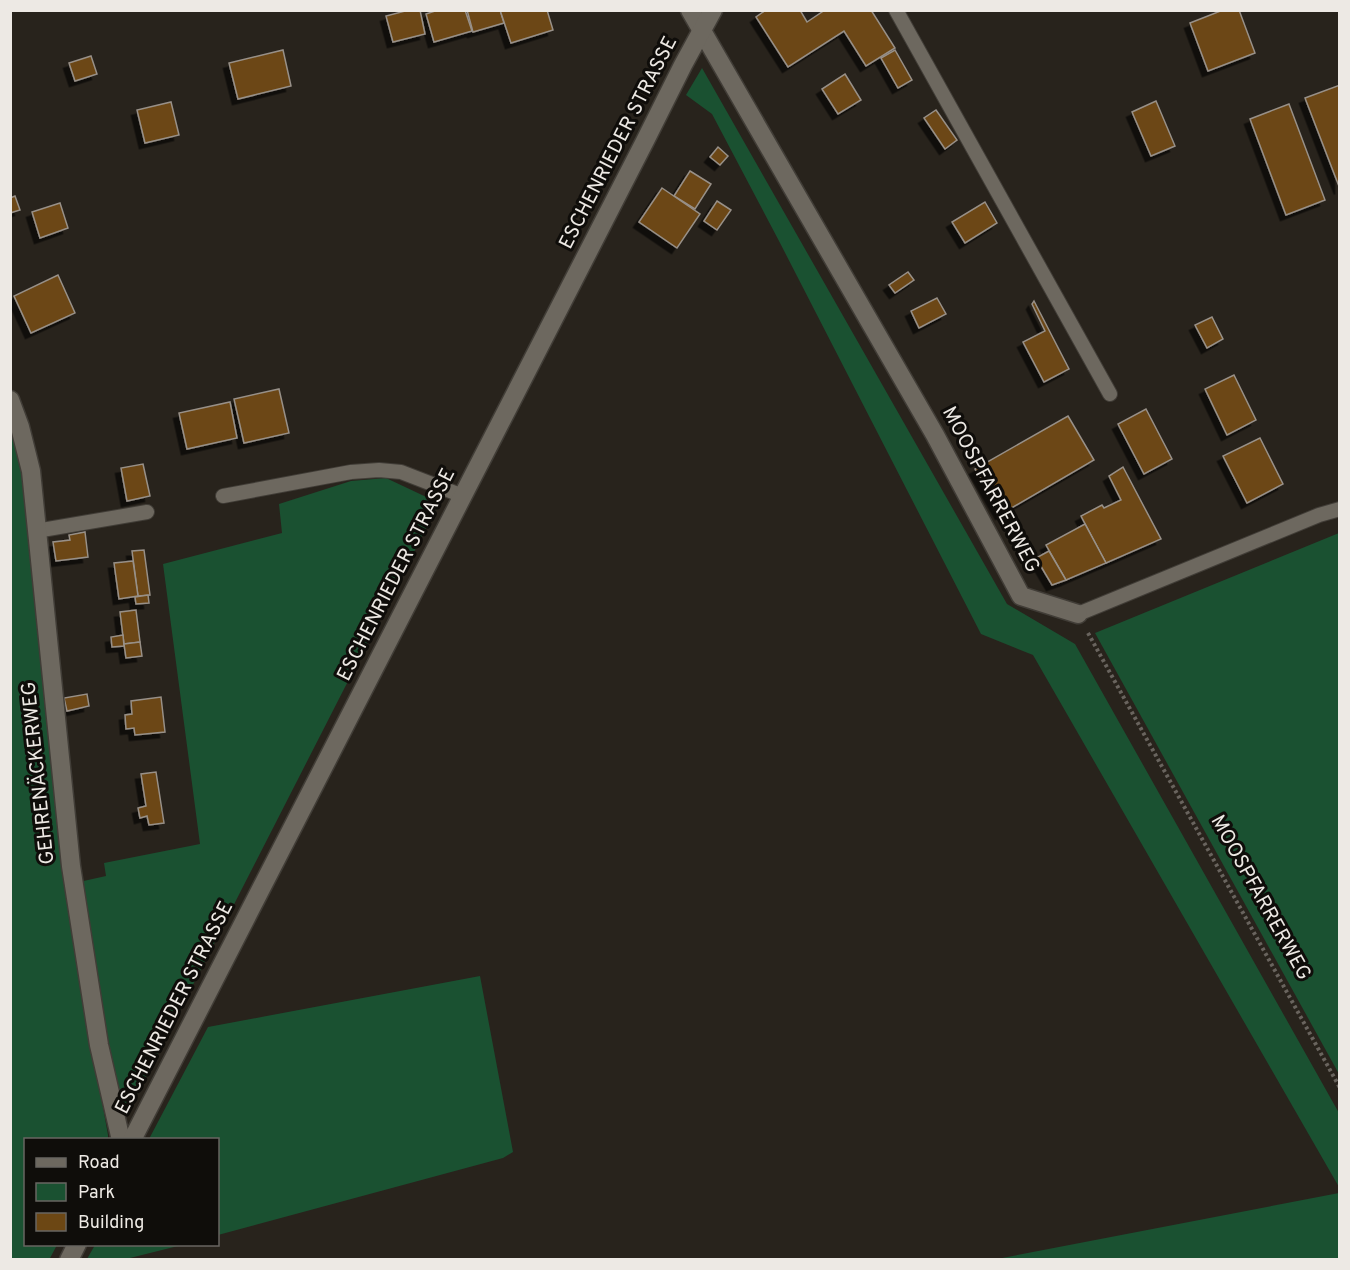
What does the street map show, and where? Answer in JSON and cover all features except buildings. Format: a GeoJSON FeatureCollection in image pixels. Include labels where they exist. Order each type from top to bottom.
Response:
{"type":"FeatureCollection","features":[{"type":"Feature","properties":{"kind":"street","name":"MOOSPFARRERWEG"},"geometry":{"type":"LineString","coordinates":[[690,10],[935,435],[1021,596],[1078,614]]}},
{"type":"Feature","properties":{"kind":"street","name":"ESCHENRIEDER STRASSE"},"geometry":{"type":"LineString","coordinates":[[133,1138],[713,10]]}},
{"type":"Feature","properties":{"kind":"street","name":"GEHRENÄCKERWEG"},"geometry":{"type":"LineString","coordinates":[[10,400],[20,427],[31,471],[71,866],[99,1046],[122,1138]]}},
{"type":"Feature","properties":{"kind":"street"},"geometry":{"type":"LineString","coordinates":[[69,1260],[76,1246]]}},
{"type":"Feature","properties":{"kind":"lane"},"geometry":{"type":"LineString","coordinates":[[896,10],[1110,394]]}},
{"type":"Feature","properties":{"kind":"lane"},"geometry":{"type":"LineString","coordinates":[[223,496],[351,472],[380,470],[401,472],[463,496]]}},
{"type":"Feature","properties":{"kind":"lane"},"geometry":{"type":"LineString","coordinates":[[1078,614],[1319,515],[1340,509]]}},
{"type":"Feature","properties":{"kind":"lane"},"geometry":{"type":"LineString","coordinates":[[36,531],[147,512]]}},
{"type":"Feature","properties":{"kind":"path","name":"MOOSPFARRERWEG"},"geometry":{"type":"LineString","coordinates":[[1078,614],[1340,1088]]}},
{"type":"Feature","properties":{"kind":"green space"},"geometry":{"type":"Polygon","coordinates":[[[702,68],[1007,604],[1075,644],[1339,1113],[1339,1187],[1033,655],[981,634],[712,114],[686,95],[702,68]]]}},
{"type":"Feature","properties":{"kind":"green space"},"geometry":{"type":"Polygon","coordinates":[[[10,422],[22,473],[45,708],[92,1046],[108,1138],[24,1138],[24,1246],[56,1246],[49,1260],[10,1259],[10,422]]]}},
{"type":"Feature","properties":{"kind":"green space"},"geometry":{"type":"Polygon","coordinates":[[[386,478],[439,503],[128,1112],[121,1104],[106,1044],[79,882],[106,876],[104,863],[200,844],[163,564],[282,533],[279,504],[351,481],[386,478]]]}},
{"type":"Feature","properties":{"kind":"green space"},"geometry":{"type":"Polygon","coordinates":[[[1340,533],[1339,1074],[1095,633],[1340,533]]]}},
{"type":"Feature","properties":{"kind":"green space"},"geometry":{"type":"Polygon","coordinates":[[[480,976],[513,1152],[503,1158],[219,1235],[219,1138],[150,1138],[208,1027],[480,976]]]}},
{"type":"Feature","properties":{"kind":"green space"},"geometry":{"type":"Polygon","coordinates":[[[1339,1193],[1339,1259],[997,1259],[1339,1193]]]}},
{"type":"Feature","properties":{"kind":"green space"},"geometry":{"type":"Polygon","coordinates":[[[94,1246],[178,1246],[126,1259],[87,1259],[94,1246]]]}}]}
